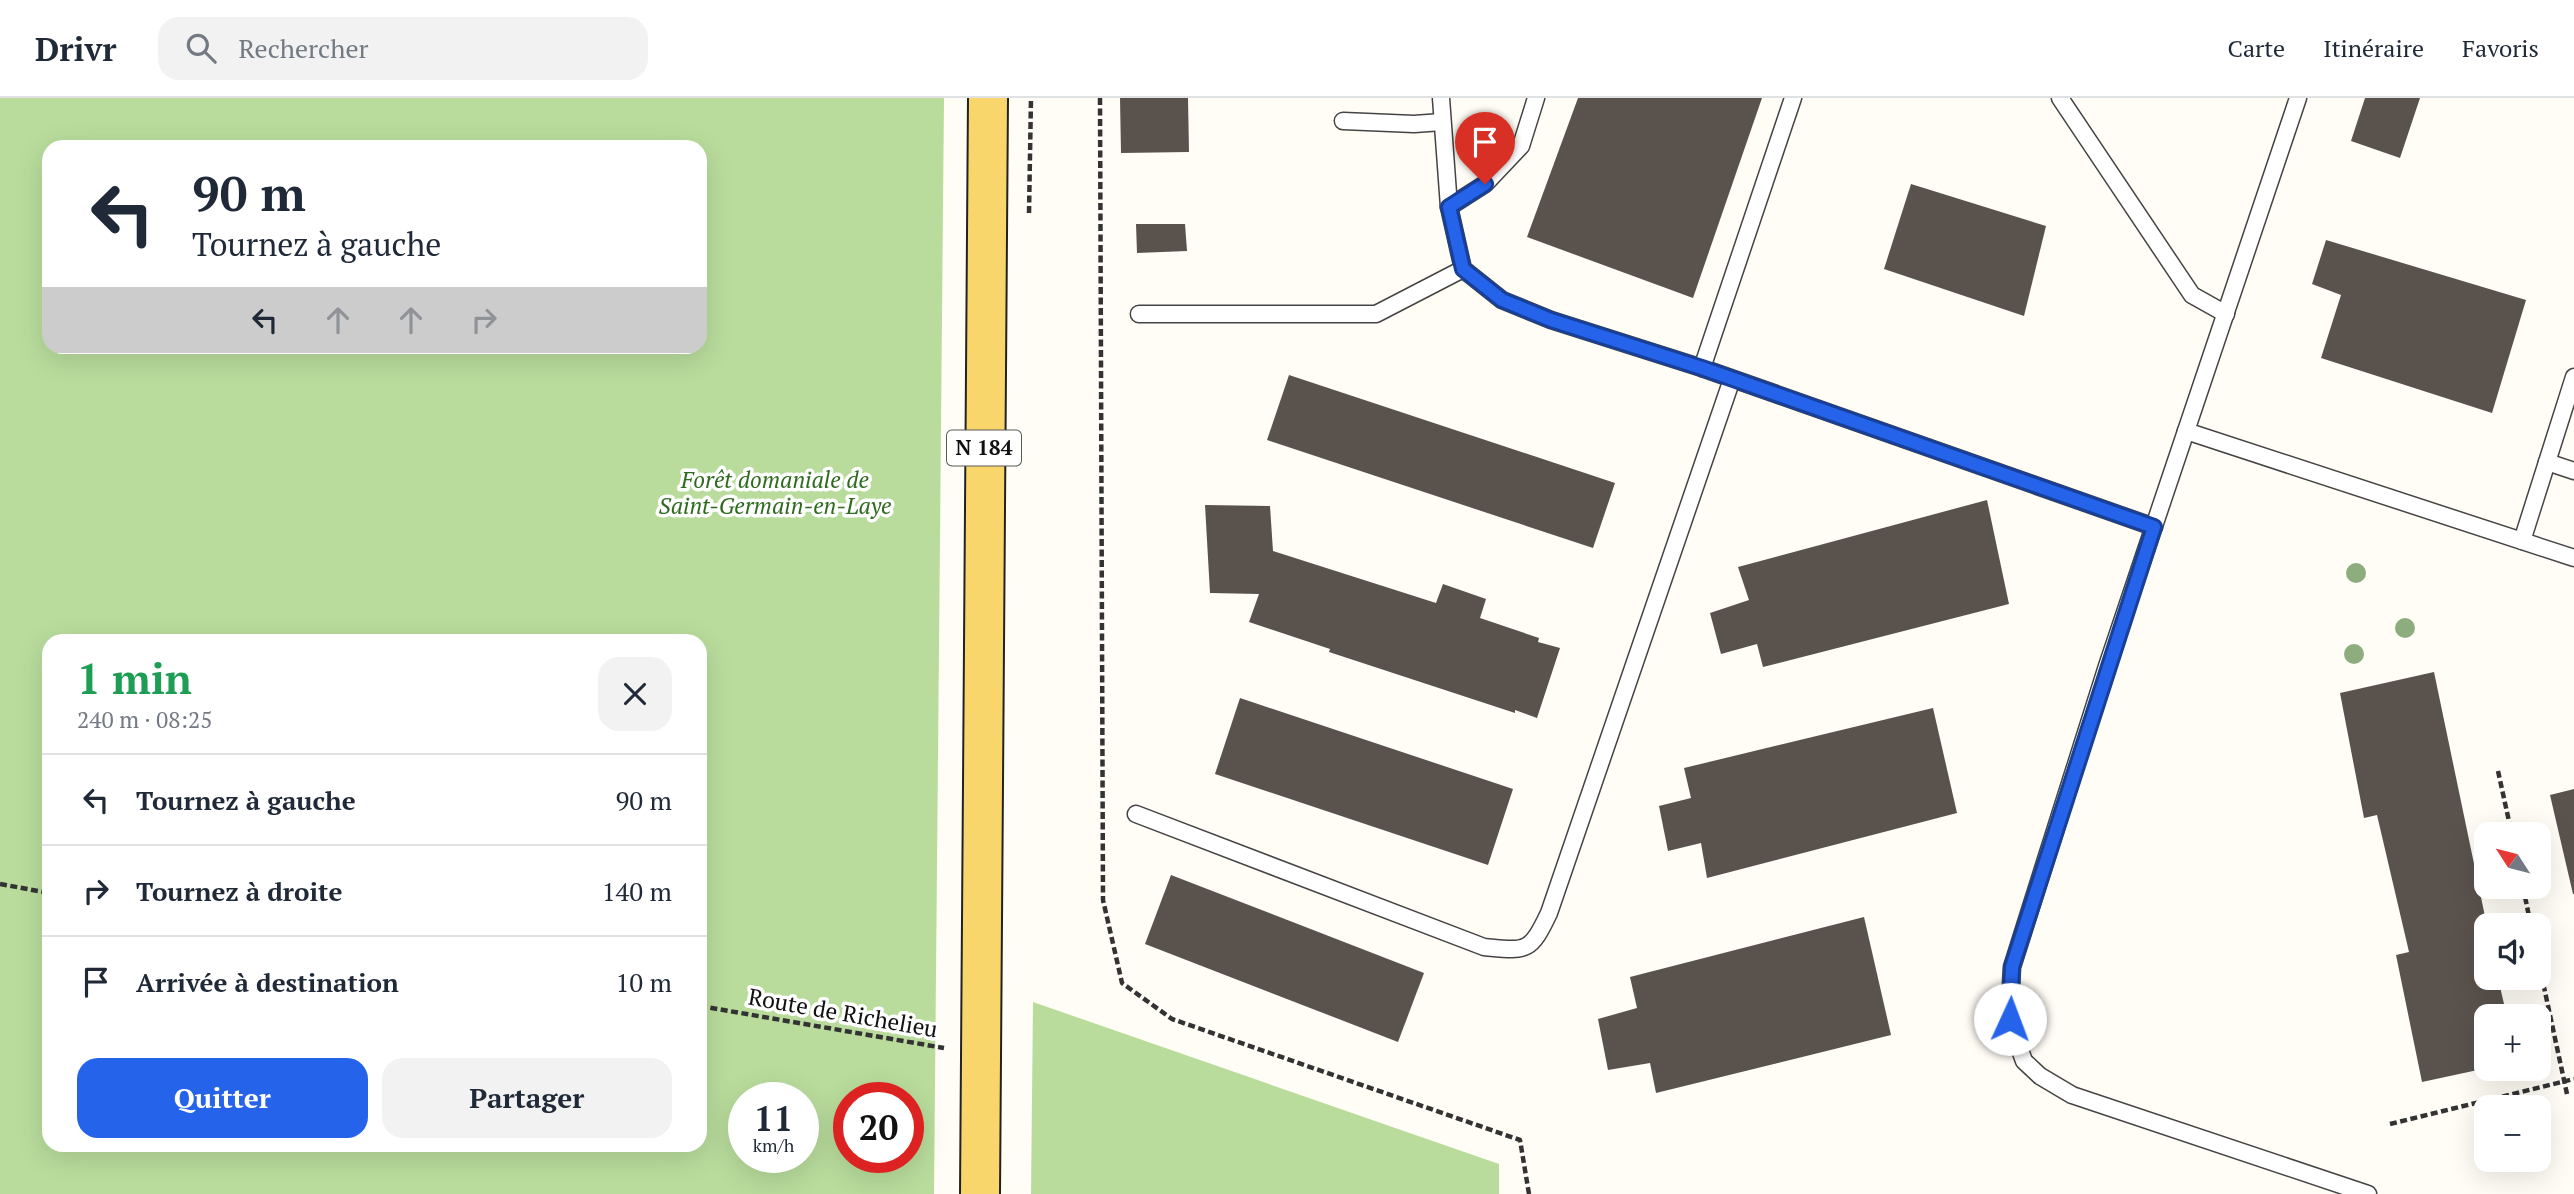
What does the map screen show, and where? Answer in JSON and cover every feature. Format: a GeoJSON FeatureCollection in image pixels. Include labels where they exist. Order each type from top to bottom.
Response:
{"type":"FeatureCollection","features":[{"type":"Feature","properties":{"kind":"main road","name":"N 184"},"geometry":{"type":"LineString","coordinates":[[980,1194],[988,98]]}},
{"type":"Feature","properties":{"kind":"lane"},"geometry":{"type":"LineString","coordinates":[[1441,98],[1449,207],[1463,269],[1502,300],[1551,320],[1702,368],[2154,527]]}},
{"type":"Feature","properties":{"kind":"lane"},"geometry":{"type":"LineString","coordinates":[[1449,207],[1485,184],[1521,146],[1536,98]]}},
{"type":"Feature","properties":{"kind":"lane"},"geometry":{"type":"LineString","coordinates":[[1702,368],[1793,98]]}},
{"type":"Feature","properties":{"kind":"lane"},"geometry":{"type":"LineString","coordinates":[[2060,98],[2192,295],[2225,314]]}},
{"type":"Feature","properties":{"kind":"lane"},"geometry":{"type":"LineString","coordinates":[[2298,98],[2154,527],[2012,967],[2010,1019],[2024,1060],[2040,1076],[2072,1095],[2368,1194]]}},
{"type":"Feature","properties":{"kind":"lane"},"geometry":{"type":"LineString","coordinates":[[1343,121],[1414,124],[1442,122]]}},
{"type":"Feature","properties":{"kind":"lane"},"geometry":{"type":"LineString","coordinates":[[1139,314],[1376,314],[1463,269]]}},
{"type":"Feature","properties":{"kind":"lane"},"geometry":{"type":"LineString","coordinates":[[2522,541],[2574,377]]}},
{"type":"Feature","properties":{"kind":"lane"},"geometry":{"type":"LineString","coordinates":[[1136,814],[1484,947],[1518,950],[1536,940],[1549,913],[1732,379]]}},
{"type":"Feature","properties":{"kind":"lane"},"geometry":{"type":"LineString","coordinates":[[2186,431],[2574,558]]}},
{"type":"Feature","properties":{"kind":"lane"},"geometry":{"type":"LineString","coordinates":[[2547,462],[2574,471]]}},
{"type":"Feature","properties":{"kind":"path"},"geometry":{"type":"LineString","coordinates":[[1100,98],[1103,900],[1122,983],[1172,1019],[1520,1140],[1529,1194]]}},
{"type":"Feature","properties":{"kind":"path"},"geometry":{"type":"LineString","coordinates":[[2498,771],[2509,822]]}},
{"type":"Feature","properties":{"kind":"path"},"geometry":{"type":"LineString","coordinates":[[0,884],[42,892]]}},
{"type":"Feature","properties":{"kind":"path"},"geometry":{"type":"LineString","coordinates":[[2545,990],[2567,1094]]}},
{"type":"Feature","properties":{"kind":"path","name":"Route de Richelieu"},"geometry":{"type":"LineString","coordinates":[[707,1007],[981,1055]]}},
{"type":"Feature","properties":{"kind":"path"},"geometry":{"type":"LineString","coordinates":[[2390,1124],[2574,1079]]}},
{"type":"Feature","properties":{"kind":"green space","name":"Forêt domaniale de Saint-Germain-en-Laye"},"geometry":{"type":"Polygon","coordinates":[[[0,98],[944,98],[934,1194],[0,1194],[0,98]]]}},
{"type":"Feature","properties":{"kind":"green space"},"geometry":{"type":"Polygon","coordinates":[[[1033,1002],[1499,1164],[1499,1194],[1031,1194],[1033,1002]]]}},
{"type":"Feature","properties":{"kind":"building"},"geometry":{"type":"Polygon","coordinates":[[[1120,98],[1188,98],[1189,152],[1121,153],[1120,98]]]}},
{"type":"Feature","properties":{"kind":"building"},"geometry":{"type":"Polygon","coordinates":[[[1578,98],[1762,98],[1693,298],[1527,237],[1578,98]]]}},
{"type":"Feature","properties":{"kind":"building"},"geometry":{"type":"Polygon","coordinates":[[[2365,98],[2420,98],[2400,158],[2351,141],[2365,98]]]}},
{"type":"Feature","properties":{"kind":"building"},"geometry":{"type":"Polygon","coordinates":[[[1911,184],[2046,226],[2024,316],[1884,269],[1911,184]]]}},
{"type":"Feature","properties":{"kind":"building"},"geometry":{"type":"Polygon","coordinates":[[[1136,224],[1185,224],[1187,251],[1137,253],[1136,224]]]}},
{"type":"Feature","properties":{"kind":"building"},"geometry":{"type":"Polygon","coordinates":[[[2326,240],[2526,300],[2492,413],[2321,358],[2341,295],[2312,284],[2326,240]]]}},
{"type":"Feature","properties":{"kind":"building"},"geometry":{"type":"Polygon","coordinates":[[[1289,375],[1615,483],[1593,548],[1267,440],[1289,375]]]}},
{"type":"Feature","properties":{"kind":"building"},"geometry":{"type":"Polygon","coordinates":[[[1987,500],[2009,604],[1763,667],[1757,644],[1721,654],[1710,613],[1749,600],[1738,567],[1987,500]]]}},
{"type":"Feature","properties":{"kind":"building"},"geometry":{"type":"Polygon","coordinates":[[[1205,505],[1270,506],[1273,551],[1436,603],[1443,584],[1486,599],[1480,618],[1539,638],[1538,642],[1560,648],[1537,718],[1329,652],[1330,649],[1249,622],[1259,594],[1210,593],[1205,505]]]}},
{"type":"Feature","properties":{"kind":"building"},"geometry":{"type":"Polygon","coordinates":[[[2434,672],[2474,864],[2474,900],[2482,900],[2484,913],[2474,913],[2474,990],[2501,990],[2504,1004],[2474,1004],[2474,1071],[2422,1082],[2396,955],[2409,952],[2377,815],[2364,818],[2340,693],[2434,672]]]}},
{"type":"Feature","properties":{"kind":"building"},"geometry":{"type":"Polygon","coordinates":[[[1240,698],[1513,789],[1488,865],[1215,774],[1240,698]]]}},
{"type":"Feature","properties":{"kind":"building"},"geometry":{"type":"Polygon","coordinates":[[[1933,708],[1957,813],[1707,878],[1701,843],[1668,851],[1659,806],[1691,798],[1684,768],[1933,708]]]}},
{"type":"Feature","properties":{"kind":"building"},"geometry":{"type":"Polygon","coordinates":[[[2574,789],[2574,894],[2573,894],[2550,795],[2574,789]]]}},
{"type":"Feature","properties":{"kind":"building"},"geometry":{"type":"Polygon","coordinates":[[[1171,875],[1424,973],[1398,1042],[1145,944],[1171,875]]]}},
{"type":"Feature","properties":{"kind":"building"},"geometry":{"type":"Polygon","coordinates":[[[1864,917],[1891,1035],[1656,1093],[1650,1063],[1608,1070],[1598,1019],[1637,1008],[1630,977],[1864,917]]]}},
{"type":"Feature","properties":{"kind":"route"},"geometry":{"type":"LineString","coordinates":[[1485,184],[1449,207],[1463,269],[1502,300],[1551,320],[1702,368],[2154,527],[2012,967],[2010,1019]]}}]}
